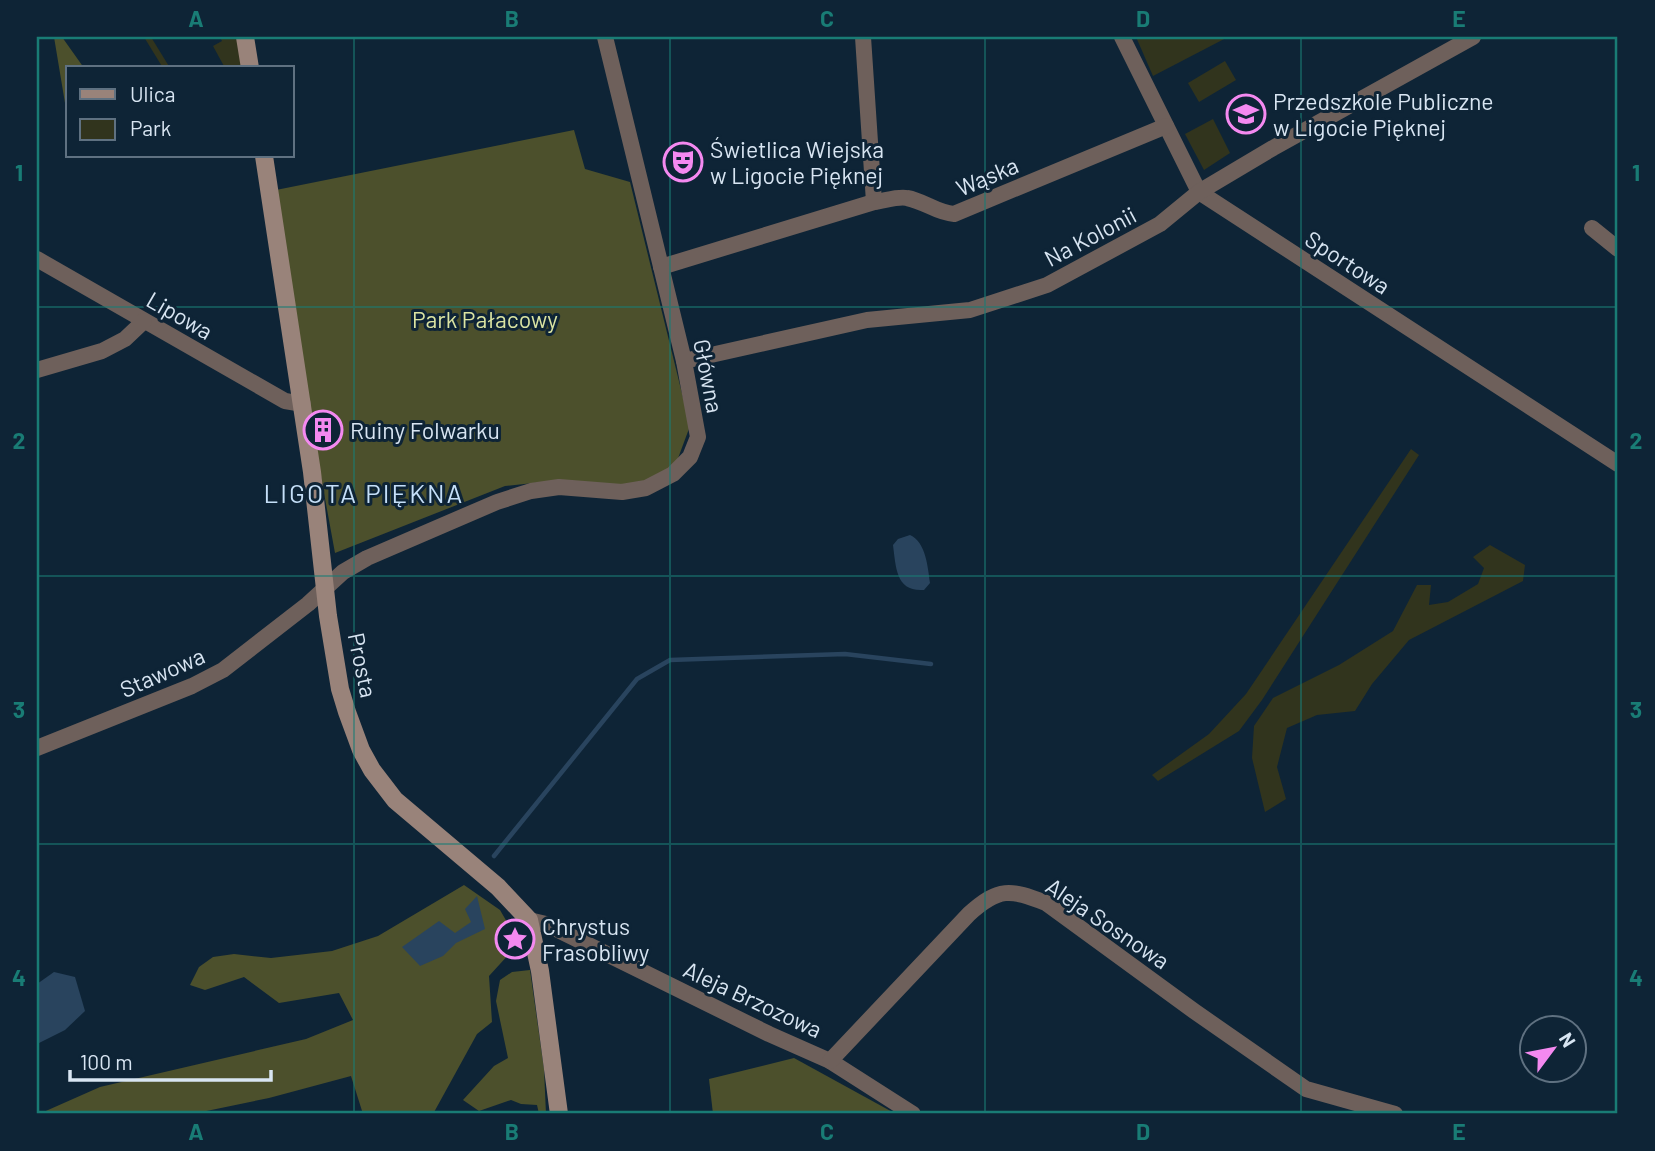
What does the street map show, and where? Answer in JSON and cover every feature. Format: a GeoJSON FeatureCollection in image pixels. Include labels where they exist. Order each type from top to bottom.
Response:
{"type":"FeatureCollection","features":[{"type":"Feature","properties":{"kind":"street"},"geometry":{"type":"LineString","coordinates":[[245,37],[250,66]]}},
{"type":"Feature","properties":{"kind":"street","name":"Główna"},"geometry":{"type":"LineString","coordinates":[[325,588],[343,572],[367,558],[497,502],[531,491],[559,487],[622,492],[646,488],[673,474],[690,457],[698,438],[684,361],[605,37]]}},
{"type":"Feature","properties":{"kind":"street"},"geometry":{"type":"LineString","coordinates":[[863,37],[874,202]]}},
{"type":"Feature","properties":{"kind":"street"},"geometry":{"type":"LineString","coordinates":[[1122,37],[1199,192]]}},
{"type":"Feature","properties":{"kind":"street","name":"Na Kolonii"},"geometry":{"type":"LineString","coordinates":[[684,361],[867,320],[970,310],[1047,285],[1160,224],[1199,192],[1273,148],[1473,37]]}},
{"type":"Feature","properties":{"kind":"street","name":"Wąska"},"geometry":{"type":"LineString","coordinates":[[661,267],[874,202],[905,197],[942,213],[954,214],[1166,126]]}},
{"type":"Feature","properties":{"kind":"street","name":"Prosta"},"geometry":{"type":"LineString","coordinates":[[264,158],[303,404],[340,689],[361,750],[372,770],[395,800],[498,887],[529,920]]}},
{"type":"Feature","properties":{"kind":"street","name":"Sportowa"},"geometry":{"type":"LineString","coordinates":[[1199,192],[1618,464]]}},
{"type":"Feature","properties":{"kind":"street"},"geometry":{"type":"LineString","coordinates":[[1592,228],[1618,249]]}},
{"type":"Feature","properties":{"kind":"street","name":"Lipowa"},"geometry":{"type":"LineString","coordinates":[[37,259],[285,401],[303,404]]}},
{"type":"Feature","properties":{"kind":"street"},"geometry":{"type":"LineString","coordinates":[[37,370],[102,351],[125,339],[144,321]]}},
{"type":"Feature","properties":{"kind":"street","name":"Stawowa"},"geometry":{"type":"LineString","coordinates":[[37,748],[206,680],[223,670],[325,588]]}},
{"type":"Feature","properties":{"kind":"street","name":"Aleja Sosnowa"},"geometry":{"type":"LineString","coordinates":[[830,1061],[969,914],[988,897],[1006,892],[1024,894],[1046,903],[1306,1089],[1395,1114]]}},
{"type":"Feature","properties":{"kind":"street"},"geometry":{"type":"LineString","coordinates":[[529,920],[540,971],[559,1114]]}},
{"type":"Feature","properties":{"kind":"street","name":"Aleja Brzozowa"},"geometry":{"type":"LineString","coordinates":[[529,920],[546,924],[830,1061],[913,1114]]}},
{"type":"Feature","properties":{"kind":"green space"},"geometry":{"type":"Polygon","coordinates":[[[54,37],[62,37],[83,66],[66,66],[66,109],[54,37]]]}},
{"type":"Feature","properties":{"kind":"green space"},"geometry":{"type":"Polygon","coordinates":[[[144,37],[151,37],[169,66],[162,66],[144,37]]]}},
{"type":"Feature","properties":{"kind":"green space"},"geometry":{"type":"Polygon","coordinates":[[[220,37],[237,37],[242,66],[224,66],[213,46],[222,41],[220,37]]]}},
{"type":"Feature","properties":{"kind":"green space"},"geometry":{"type":"Polygon","coordinates":[[[1136,37],[1228,37],[1153,76],[1136,37]]]}},
{"type":"Feature","properties":{"kind":"green space"},"geometry":{"type":"Polygon","coordinates":[[[1225,61],[1236,80],[1199,102],[1188,83],[1225,61]]]}},
{"type":"Feature","properties":{"kind":"green space"},"geometry":{"type":"Polygon","coordinates":[[[1213,119],[1230,153],[1204,170],[1185,134],[1213,119]]]}},
{"type":"Feature","properties":{"kind":"green space","name":"Park Pałacowy"},"geometry":{"type":"Polygon","coordinates":[[[574,130],[585,169],[630,182],[690,426],[677,461],[658,477],[634,487],[552,481],[505,486],[335,553],[315,444],[276,190],[574,130]]]}},
{"type":"Feature","properties":{"kind":"green space"},"geometry":{"type":"Polygon","coordinates":[[[1411,449],[1419,455],[1262,700],[1239,731],[1158,781],[1152,775],[1209,734],[1246,694],[1411,449]]]}},
{"type":"Feature","properties":{"kind":"green space"},"geometry":{"type":"Polygon","coordinates":[[[1490,545],[1525,565],[1523,581],[1409,640],[1372,684],[1355,711],[1317,715],[1287,728],[1277,767],[1286,799],[1265,812],[1252,758],[1254,726],[1273,698],[1339,665],[1393,631],[1417,585],[1431,585],[1429,605],[1448,602],[1478,584],[1484,568],[1473,557],[1490,545]]]}},
{"type":"Feature","properties":{"kind":"green space"},"geometry":{"type":"Polygon","coordinates":[[[464,885],[500,910],[519,943],[489,976],[492,1022],[477,1034],[433,1114],[363,1114],[351,1076],[269,1098],[192,1114],[39,1114],[100,1087],[306,1039],[353,1020],[339,993],[279,1003],[244,977],[205,990],[190,985],[199,967],[213,957],[234,954],[271,958],[332,951],[378,936],[464,885]]]}},
{"type":"Feature","properties":{"kind":"green space"},"geometry":{"type":"Polygon","coordinates":[[[530,970],[544,1069],[546,1114],[539,1114],[537,1105],[511,1100],[479,1111],[463,1100],[494,1066],[508,1058],[496,1001],[500,980],[512,972],[530,970]]]}},
{"type":"Feature","properties":{"kind":"green space"},"geometry":{"type":"Polygon","coordinates":[[[794,1058],[896,1114],[713,1114],[709,1079],[794,1058]]]}},
{"type":"Feature","properties":{"kind":"water"},"geometry":{"type":"Polygon","coordinates":[[[910,535],[920,543],[925,556],[930,583],[924,590],[908,587],[899,577],[897,570],[893,545],[898,539],[910,535]]]}},
{"type":"Feature","properties":{"kind":"water"},"geometry":{"type":"Polygon","coordinates":[[[477,896],[485,929],[456,943],[443,956],[420,966],[402,947],[439,921],[455,933],[471,922],[465,909],[477,896]]]}},
{"type":"Feature","properties":{"kind":"water"},"geometry":{"type":"Polygon","coordinates":[[[54,972],[75,977],[85,1011],[65,1030],[37,1044],[37,984],[54,972]]]}},
{"type":"Feature","properties":{"kind":"waterway"},"geometry":{"type":"LineString","coordinates":[[494,856],[637,679],[670,660],[845,654],[931,664]]}},
{"type":"Feature","properties":{"kind":"place","name":"Przedszkole Publiczne w Ligocie Pięknej"},"geometry":{"type":"Point","coordinates":[1246,114]}},
{"type":"Feature","properties":{"kind":"place","name":"Świetlica Wiejska w Ligocie Pięknej"},"geometry":{"type":"Point","coordinates":[683,162]}},
{"type":"Feature","properties":{"kind":"place","name":"Ruiny Folwarku"},"geometry":{"type":"Point","coordinates":[323,430]}},
{"type":"Feature","properties":{"kind":"place","name":"Chrystus Frasobliwy"},"geometry":{"type":"Point","coordinates":[515,939]}},
{"type":"Feature","properties":{"kind":"district","name":"LIGOTA PIĘKNA"},"geometry":{"type":"Point","coordinates":[364,492]}}]}
